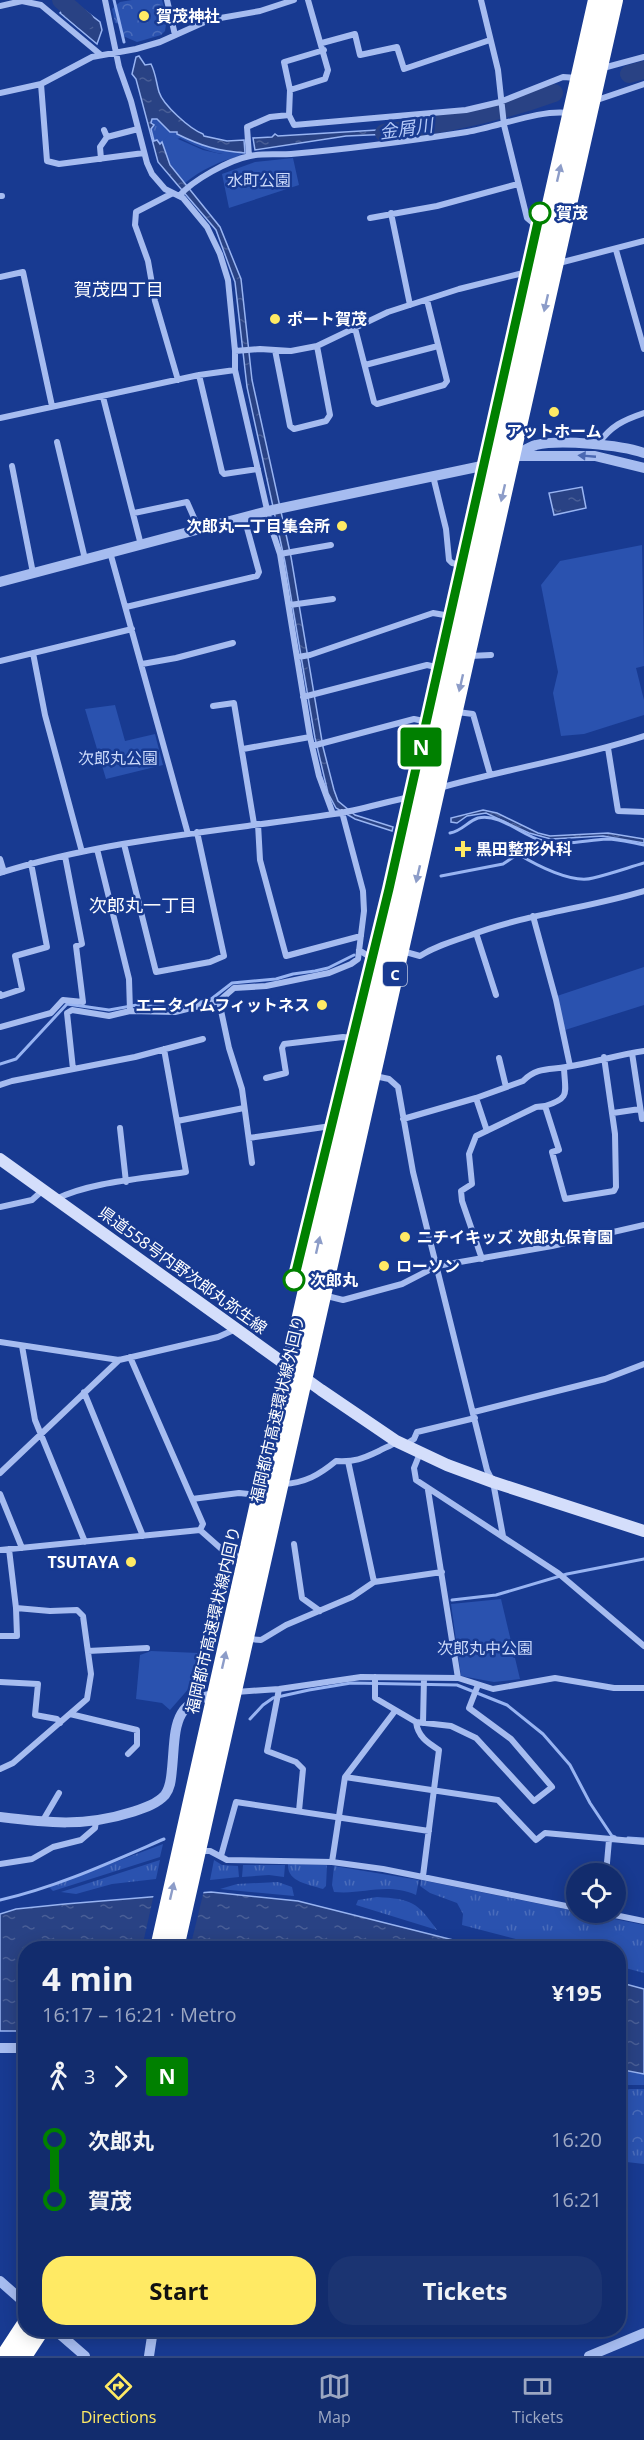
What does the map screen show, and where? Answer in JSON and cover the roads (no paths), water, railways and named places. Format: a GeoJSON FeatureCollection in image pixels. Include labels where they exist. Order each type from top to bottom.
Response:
{"type":"FeatureCollection","features":[{"type":"Feature","properties":{"kind":"highway"},"geometry":{"type":"LineString","coordinates":[[570,117],[592,0]]}},
{"type":"Feature","properties":{"kind":"highway","name":"福岡都市高速環状線内回り"},"geometry":{"type":"LineString","coordinates":[[161,1941],[597,0]]}},
{"type":"Feature","properties":{"kind":"highway","name":"福岡都市高速環状線外回り"},"geometry":{"type":"LineString","coordinates":[[177,1941],[614,0]]}},
{"type":"Feature","properties":{"kind":"highway"},"geometry":{"type":"LineString","coordinates":[[576,169],[593,126],[624,0]]}},
{"type":"Feature","properties":{"kind":"highway"},"geometry":{"type":"LineString","coordinates":[[5,2356],[18,2336]]}},
{"type":"Feature","properties":{"kind":"highway"},"geometry":{"type":"LineString","coordinates":[[24,2356],[36,2337]]}},
{"type":"Feature","properties":{"kind":"main road","name":"県道558号内野次郎丸弥生線"},"geometry":{"type":"LineString","coordinates":[[0,1159],[375,1429],[420,1452],[493,1482],[644,1531]]}},
{"type":"Feature","properties":{"kind":"street"},"geometry":{"type":"LineString","coordinates":[[105,0],[144,153],[152,174],[171,194],[179,196],[207,227],[220,254],[228,280],[235,370],[267,511],[280,554],[310,737],[322,786],[333,814]]}},
{"type":"Feature","properties":{"kind":"street"},"geometry":{"type":"LineString","coordinates":[[167,0],[175,35]]}},
{"type":"Feature","properties":{"kind":"street"},"geometry":{"type":"LineString","coordinates":[[0,93],[41,84],[83,61],[160,42],[209,20],[260,10],[294,0]]}},
{"type":"Feature","properties":{"kind":"street"},"geometry":{"type":"LineString","coordinates":[[290,90],[325,79],[328,70],[308,0]]}},
{"type":"Feature","properties":{"kind":"street"},"geometry":{"type":"LineString","coordinates":[[481,0],[498,70],[504,125],[527,218],[533,223],[544,224]]}},
{"type":"Feature","properties":{"kind":"street"},"geometry":{"type":"LineString","coordinates":[[0,6],[22,1],[41,5],[101,55]]}},
{"type":"Feature","properties":{"kind":"street"},"geometry":{"type":"LineString","coordinates":[[322,43],[356,34],[360,56],[397,47],[404,69],[490,40]]}},
{"type":"Feature","properties":{"kind":"street"},"geometry":{"type":"LineString","coordinates":[[324,50],[284,62],[290,90],[289,115],[294,125],[466,110],[500,102],[563,77],[577,78]]}},
{"type":"Feature","properties":{"kind":"street"},"geometry":{"type":"LineString","coordinates":[[603,68],[644,57]]}},
{"type":"Feature","properties":{"kind":"street"},"geometry":{"type":"LineString","coordinates":[[41,84],[47,161],[59,164],[144,153]]}},
{"type":"Feature","properties":{"kind":"street"},"geometry":{"type":"LineString","coordinates":[[594,101],[644,84]]}},
{"type":"Feature","properties":{"kind":"street"},"geometry":{"type":"LineString","coordinates":[[179,196],[191,185],[219,168],[249,156],[291,154],[428,138],[504,125],[555,111],[570,117]]}},
{"type":"Feature","properties":{"kind":"street"},"geometry":{"type":"LineString","coordinates":[[249,156],[247,126],[270,117],[289,115]]}},
{"type":"Feature","properties":{"kind":"street"},"geometry":{"type":"LineString","coordinates":[[101,159],[100,147],[107,137],[138,129]]}},
{"type":"Feature","properties":{"kind":"street"},"geometry":{"type":"LineString","coordinates":[[104,130],[107,137]]}},
{"type":"Feature","properties":{"kind":"street"},"geometry":{"type":"LineString","coordinates":[[370,218],[437,206],[518,184]]}},
{"type":"Feature","properties":{"kind":"street"},"geometry":{"type":"LineString","coordinates":[[171,194],[136,212],[135,225],[148,261],[155,301],[178,380]]}},
{"type":"Feature","properties":{"kind":"street"},"geometry":{"type":"LineString","coordinates":[[391,213],[410,305]]}},
{"type":"Feature","properties":{"kind":"street"},"geometry":{"type":"LineString","coordinates":[[559,263],[644,241]]}},
{"type":"Feature","properties":{"kind":"street"},"geometry":{"type":"LineString","coordinates":[[616,249],[644,349]]}},
{"type":"Feature","properties":{"kind":"street"},"geometry":{"type":"LineString","coordinates":[[235,351],[260,349],[291,351],[317,346],[387,312],[523,273],[534,267]]}},
{"type":"Feature","properties":{"kind":"street"},"geometry":{"type":"LineString","coordinates":[[0,277],[23,272],[52,406]]}},
{"type":"Feature","properties":{"kind":"street"},"geometry":{"type":"LineString","coordinates":[[355,328],[374,402],[377,405],[444,385],[447,381],[427,300]]}},
{"type":"Feature","properties":{"kind":"street"},"geometry":{"type":"LineString","coordinates":[[275,350],[290,426],[294,429],[326,421],[330,415],[317,346]]}},
{"type":"Feature","properties":{"kind":"street"},"geometry":{"type":"LineString","coordinates":[[364,365],[438,346]]}},
{"type":"Feature","properties":{"kind":"street"},"geometry":{"type":"LineString","coordinates":[[0,417],[199,375],[235,370]]}},
{"type":"Feature","properties":{"kind":"street"},"geometry":{"type":"LineString","coordinates":[[199,375],[222,472],[224,474],[258,469]]}},
{"type":"Feature","properties":{"kind":"street"},"geometry":{"type":"LineString","coordinates":[[103,397],[141,544]]}},
{"type":"Feature","properties":{"kind":"street"},"geometry":{"type":"LineString","coordinates":[[598,444],[610,428],[620,421],[644,413]]}},
{"type":"Feature","properties":{"kind":"street"},"geometry":{"type":"LineString","coordinates":[[57,442],[85,560]]}},
{"type":"Feature","properties":{"kind":"street"},"geometry":{"type":"LineString","coordinates":[[0,582],[267,511],[491,464],[515,456],[535,445],[598,444],[644,453]]}},
{"type":"Feature","properties":{"kind":"street"},"geometry":{"type":"LineString","coordinates":[[515,456],[595,456],[644,468]]}},
{"type":"Feature","properties":{"kind":"street"},"geometry":{"type":"LineString","coordinates":[[12,466],[33,573]]}},
{"type":"Feature","properties":{"kind":"street"},"geometry":{"type":"LineString","coordinates":[[433,476],[446,529],[449,560],[452,563],[468,566]]}},
{"type":"Feature","properties":{"kind":"street"},"geometry":{"type":"LineString","coordinates":[[134,513],[187,502],[199,529]]}},
{"type":"Feature","properties":{"kind":"street"},"geometry":{"type":"LineString","coordinates":[[126,607],[257,576],[259,572],[244,517]]}},
{"type":"Feature","properties":{"kind":"street"},"geometry":{"type":"LineString","coordinates":[[280,554],[331,545]]}},
{"type":"Feature","properties":{"kind":"street"},"geometry":{"type":"LineString","coordinates":[[110,552],[188,834]]}},
{"type":"Feature","properties":{"kind":"street"},"geometry":{"type":"LineString","coordinates":[[290,605],[333,599]]}},
{"type":"Feature","properties":{"kind":"street"},"geometry":{"type":"LineString","coordinates":[[298,657],[310,655],[433,613],[456,617]]}},
{"type":"Feature","properties":{"kind":"street"},"geometry":{"type":"LineString","coordinates":[[0,661],[132,629]]}},
{"type":"Feature","properties":{"kind":"street"},"geometry":{"type":"LineString","coordinates":[[142,664],[233,643]]}},
{"type":"Feature","properties":{"kind":"street"},"geometry":{"type":"LineString","coordinates":[[33,653],[45,715],[82,852]]}},
{"type":"Feature","properties":{"kind":"street"},"geometry":{"type":"LineString","coordinates":[[470,656],[492,655]]}},
{"type":"Feature","properties":{"kind":"street"},"geometry":{"type":"LineString","coordinates":[[303,697],[427,665],[445,669]]}},
{"type":"Feature","properties":{"kind":"street"},"geometry":{"type":"LineString","coordinates":[[213,706],[234,703],[256,824],[260,860],[286,956],[361,936]]}},
{"type":"Feature","properties":{"kind":"street"},"geometry":{"type":"LineString","coordinates":[[456,712],[473,714],[490,774]]}},
{"type":"Feature","properties":{"kind":"street"},"geometry":{"type":"LineString","coordinates":[[313,745],[414,719],[433,723]]}},
{"type":"Feature","properties":{"kind":"street"},"geometry":{"type":"LineString","coordinates":[[0,859],[2,873],[30,863],[124,844],[342,813],[490,774],[608,748],[644,736]]}},
{"type":"Feature","properties":{"kind":"street"},"geometry":{"type":"LineString","coordinates":[[243,749],[310,737]]}},
{"type":"Feature","properties":{"kind":"street"},"geometry":{"type":"LineString","coordinates":[[608,748],[618,811],[644,812]]}},
{"type":"Feature","properties":{"kind":"street"},"geometry":{"type":"LineString","coordinates":[[73,1069],[67,1013],[72,1010],[109,1016],[130,1011],[175,1012],[219,1001],[234,988],[266,986],[329,974],[351,964],[357,958],[359,951],[363,891],[342,813]]}},
{"type":"Feature","properties":{"kind":"street"},"geometry":{"type":"LineString","coordinates":[[124,844],[156,972],[210,962],[224,957],[196,832]]}},
{"type":"Feature","properties":{"kind":"street"},"geometry":{"type":"LineString","coordinates":[[97,849],[129,979],[130,1011]]}},
{"type":"Feature","properties":{"kind":"street"},"geometry":{"type":"LineString","coordinates":[[0,1027],[51,1013],[63,1000],[83,1002],[76,946],[82,944],[65,856]]}},
{"type":"Feature","properties":{"kind":"street"},"geometry":{"type":"LineString","coordinates":[[0,994],[1,996],[22,990],[15,956],[47,947],[30,863]]}},
{"type":"Feature","properties":{"kind":"street"},"geometry":{"type":"LineString","coordinates":[[402,951],[420,956],[433,948],[533,916],[602,904],[644,891]]}},
{"type":"Feature","properties":{"kind":"street"},"geometry":{"type":"LineString","coordinates":[[482,1259],[462,1201],[461,1191],[472,1184],[469,1154],[476,1136],[536,1107],[561,1101],[565,1096],[567,1067],[556,1000],[533,916]]}},
{"type":"Feature","properties":{"kind":"street"},"geometry":{"type":"LineString","coordinates":[[476,933],[496,995]]}},
{"type":"Feature","properties":{"kind":"street"},"geometry":{"type":"LineString","coordinates":[[359,951],[379,963]]}},
{"type":"Feature","properties":{"kind":"street"},"geometry":{"type":"LineString","coordinates":[[219,1001],[229,1048],[242,1089],[252,1162]]}},
{"type":"Feature","properties":{"kind":"street"},"geometry":{"type":"LineString","coordinates":[[266,1078],[286,1073],[282,1048],[284,1044],[343,1037],[362,1039]]}},
{"type":"Feature","properties":{"kind":"street"},"geometry":{"type":"LineString","coordinates":[[0,1085],[203,1039]]}},
{"type":"Feature","properties":{"kind":"street"},"geometry":{"type":"LineString","coordinates":[[55,1199],[73,1191],[104,1183],[126,1182],[186,1172],[164,1049]]}},
{"type":"Feature","properties":{"kind":"street"},"geometry":{"type":"LineString","coordinates":[[403,1119],[476,1098],[507,1087],[550,1067],[567,1067],[604,1057],[644,1052]]}},
{"type":"Feature","properties":{"kind":"street"},"geometry":{"type":"LineString","coordinates":[[633,1053],[642,1119]]}},
{"type":"Feature","properties":{"kind":"street"},"geometry":{"type":"LineString","coordinates":[[545,1106],[559,1150],[552,1152],[565,1199],[614,1191],[616,1187],[613,1113],[604,1057]]}},
{"type":"Feature","properties":{"kind":"street"},"geometry":{"type":"LineString","coordinates":[[499,1058],[507,1087]]}},
{"type":"Feature","properties":{"kind":"street"},"geometry":{"type":"LineString","coordinates":[[373,1076],[389,1079],[398,1087],[415,1183],[487,1470],[493,1482],[502,1536]]}},
{"type":"Feature","properties":{"kind":"street"},"geometry":{"type":"LineString","coordinates":[[476,1098],[487,1131]]}},
{"type":"Feature","properties":{"kind":"street"},"geometry":{"type":"LineString","coordinates":[[177,1121],[244,1108]]}},
{"type":"Feature","properties":{"kind":"street"},"geometry":{"type":"LineString","coordinates":[[613,1113],[640,1109]]}},
{"type":"Feature","properties":{"kind":"street"},"geometry":{"type":"LineString","coordinates":[[249,1138],[331,1126],[342,1128]]}},
{"type":"Feature","properties":{"kind":"street"},"geometry":{"type":"LineString","coordinates":[[120,1128],[126,1182]]}},
{"type":"Feature","properties":{"kind":"street"},"geometry":{"type":"LineString","coordinates":[[0,1207],[32,1200],[43,1190]]}},
{"type":"Feature","properties":{"kind":"street"},"geometry":{"type":"LineString","coordinates":[[323,1295],[344,1300],[402,1284],[437,1266],[552,1246],[644,1225]]}},
{"type":"Feature","properties":{"kind":"street"},"geometry":{"type":"LineString","coordinates":[[0,1342],[119,1360],[218,1337],[236,1329]]}},
{"type":"Feature","properties":{"kind":"street"},"geometry":{"type":"LineString","coordinates":[[22,1346],[35,1420],[84,1542]]}},
{"type":"Feature","properties":{"kind":"street"},"geometry":{"type":"LineString","coordinates":[[130,1357],[203,1524],[200,1530]]}},
{"type":"Feature","properties":{"kind":"street"},"geometry":{"type":"LineString","coordinates":[[0,1473],[119,1360]]}},
{"type":"Feature","properties":{"kind":"street"},"geometry":{"type":"LineString","coordinates":[[283,1484],[295,1484],[319,1475],[336,1461],[370,1457],[376,1452],[414,1439],[417,1432],[605,1379],[644,1364]]}},
{"type":"Feature","properties":{"kind":"street"},"geometry":{"type":"LineString","coordinates":[[84,1392],[143,1536]]}},
{"type":"Feature","properties":{"kind":"street"},"geometry":{"type":"LineString","coordinates":[[420,1452],[414,1468],[416,1480],[561,1576],[644,1646]]}},
{"type":"Feature","properties":{"kind":"street"},"geometry":{"type":"LineString","coordinates":[[348,1461],[374,1582]]}},
{"type":"Feature","properties":{"kind":"street"},"geometry":{"type":"LineString","coordinates":[[428,1490],[458,1678]]}},
{"type":"Feature","properties":{"kind":"street"},"geometry":{"type":"LineString","coordinates":[[192,1499],[239,1493],[258,1495]]}},
{"type":"Feature","properties":{"kind":"street"},"geometry":{"type":"LineString","coordinates":[[0,1494],[22,1548]]}},
{"type":"Feature","properties":{"kind":"street"},"geometry":{"type":"LineString","coordinates":[[0,1550],[200,1530],[226,1553],[244,1558]]}},
{"type":"Feature","properties":{"kind":"street"},"geometry":{"type":"LineString","coordinates":[[294,1544],[302,1598],[320,1611]]}},
{"type":"Feature","properties":{"kind":"street"},"geometry":{"type":"LineString","coordinates":[[0,1636],[16,1636],[16,1608],[9,1549]]}},
{"type":"Feature","properties":{"kind":"street"},"geometry":{"type":"LineString","coordinates":[[248,1638],[261,1640],[286,1624],[352,1597],[374,1582],[442,1572]]}},
{"type":"Feature","properties":{"kind":"street"},"geometry":{"type":"LineString","coordinates":[[0,1769],[13,1763],[87,1699],[91,1674],[83,1616],[77,1610],[50,1611],[16,1608]]}},
{"type":"Feature","properties":{"kind":"street"},"geometry":{"type":"LineString","coordinates":[[88,1651],[147,1648]]}},
{"type":"Feature","properties":{"kind":"street"},"geometry":{"type":"LineString","coordinates":[[375,1677],[375,1698],[419,1723],[451,1726],[476,1738],[534,1801],[552,1787],[511,1739],[470,1708],[478,1685]]}},
{"type":"Feature","properties":{"kind":"street"},"geometry":{"type":"LineString","coordinates":[[0,1817],[70,1824],[96,1821],[138,1810],[161,1799],[171,1782],[176,1730],[183,1710],[194,1700],[235,1692],[279,1689],[339,1679],[375,1677],[458,1678],[493,1689],[555,1678],[615,1688],[644,1688]]}},
{"type":"Feature","properties":{"kind":"street"},"geometry":{"type":"LineString","coordinates":[[423,1876],[439,1750],[425,1742],[418,1730],[424,1678]]}},
{"type":"Feature","properties":{"kind":"street"},"geometry":{"type":"LineString","coordinates":[[0,1682],[38,1684],[35,1715],[57,1719],[60,1723]]}},
{"type":"Feature","properties":{"kind":"street"},"geometry":{"type":"LineString","coordinates":[[279,1689],[267,1751],[296,1762],[303,1769],[299,1811]]}},
{"type":"Feature","properties":{"kind":"street"},"geometry":{"type":"LineString","coordinates":[[332,1862],[345,1777],[395,1711]]}},
{"type":"Feature","properties":{"kind":"street"},"geometry":{"type":"LineString","coordinates":[[70,1714],[137,1730],[137,1745],[128,1754]]}},
{"type":"Feature","properties":{"kind":"street"},"geometry":{"type":"LineString","coordinates":[[345,1777],[498,1800],[536,1840],[545,1833],[644,1842]]}},
{"type":"Feature","properties":{"kind":"street"},"geometry":{"type":"LineString","coordinates":[[42,1822],[59,1793]]}},
{"type":"Feature","properties":{"kind":"street"},"geometry":{"type":"LineString","coordinates":[[221,1856],[236,1802],[429,1831]]}},
{"type":"Feature","properties":{"kind":"street"},"geometry":{"type":"LineString","coordinates":[[0,1864],[33,1859],[53,1847],[81,1840],[95,1828],[96,1821]]}},
{"type":"Feature","properties":{"kind":"street"},"geometry":{"type":"LineString","coordinates":[[607,1863],[609,1839]]}},
{"type":"Feature","properties":{"kind":"street"},"geometry":{"type":"LineString","coordinates":[[201,1851],[240,1862],[332,1862],[423,1876],[566,1906]]}},
{"type":"Feature","properties":{"kind":"street"},"geometry":{"type":"LineString","coordinates":[[626,1917],[644,1921]]}},
{"type":"Feature","properties":{"kind":"street"},"geometry":{"type":"LineString","coordinates":[[0,2048],[18,2048]]}},
{"type":"Feature","properties":{"kind":"street"},"geometry":{"type":"LineString","coordinates":[[0,2281],[18,2297]]}},
{"type":"Feature","properties":{"kind":"street"},"geometry":{"type":"LineString","coordinates":[[589,2356],[644,2333]]}},
{"type":"Feature","properties":{"kind":"street"},"geometry":{"type":"LineString","coordinates":[[63,2337],[85,2356]]}},
{"type":"Feature","properties":{"kind":"street"},"geometry":{"type":"LineString","coordinates":[[149,2356],[152,2337]]}},
{"type":"Feature","properties":{"kind":"water"},"geometry":{"type":"Polygon","coordinates":[[[71,0],[100,22],[102,30],[97,44],[60,13],[71,0]]]}},
{"type":"Feature","properties":{"kind":"water"},"geometry":{"type":"Polygon","coordinates":[[[139,56],[145,65],[151,64],[159,92],[171,110],[184,122],[204,136],[227,141],[244,140],[245,153],[226,151],[194,142],[177,132],[170,132],[157,119],[152,119],[151,123],[154,125],[151,129],[154,141],[157,140],[160,144],[162,142],[170,165],[220,227],[241,279],[252,380],[291,557],[323,747],[334,790],[338,801],[355,815],[393,827],[392,831],[355,819],[336,808],[328,793],[315,738],[285,562],[247,387],[235,282],[216,230],[158,162],[136,79],[132,74],[136,57],[139,56]]]}},
{"type":"Feature","properties":{"kind":"water"},"geometry":{"type":"Polygon","coordinates":[[[411,130],[392,134],[346,136],[255,150],[253,138],[272,137],[275,134],[278,136],[411,130]]]}},
{"type":"Feature","properties":{"kind":"water"},"geometry":{"type":"Polygon","coordinates":[[[582,487],[586,508],[554,515],[549,493],[582,487]]]}},
{"type":"Feature","properties":{"kind":"water"},"geometry":{"type":"Polygon","coordinates":[[[483,810],[497,813],[538,833],[550,836],[608,833],[644,839],[644,843],[603,836],[551,839],[529,833],[486,813],[467,816],[457,823],[451,822],[451,818],[483,810]]]}},
{"type":"Feature","properties":{"kind":"water"},"geometry":{"type":"Polygon","coordinates":[[[211,1892],[298,1901],[457,1941],[18,1941],[18,2031],[0,2031],[0,1914],[16,1909],[211,1892]]]}},
{"type":"Feature","properties":{"kind":"water"},"geometry":{"type":"Polygon","coordinates":[[[626,1984],[644,1989],[644,2074],[626,2071],[626,1984]]]}},
{"type":"Feature","properties":{"kind":"waterway","name":"金屑川"},"geometry":{"type":"LineString","coordinates":[[61,0],[85,21]]}},
{"type":"Feature","properties":{"kind":"waterway"},"geometry":{"type":"LineString","coordinates":[[114,0],[124,42]]}},
{"type":"Feature","properties":{"kind":"waterway","name":"金屑川"},"geometry":{"type":"LineString","coordinates":[[629,74],[644,70]]}},
{"type":"Feature","properties":{"kind":"waterway","name":"金屑川"},"geometry":{"type":"LineString","coordinates":[[384,133],[470,118],[554,93]]}},
{"type":"Feature","properties":{"kind":"waterway"},"geometry":{"type":"LineString","coordinates":[[450,833],[474,819],[487,817],[543,841],[567,843],[607,839],[644,845]]}},
{"type":"Feature","properties":{"kind":"waterway"},"geometry":{"type":"LineString","coordinates":[[441,876],[503,864],[518,854],[554,872],[584,879],[644,863]]}},
{"type":"Feature","properties":{"kind":"waterway"},"geometry":{"type":"LineString","coordinates":[[0,1064],[16,1059],[67,1004],[109,1010],[137,1005],[173,1008],[210,1000],[232,983],[276,979],[315,971],[328,968],[354,955]]}},
{"type":"Feature","properties":{"kind":"waterway"},"geometry":{"type":"LineString","coordinates":[[452,1600],[496,1595],[567,1574],[644,1559]]}},
{"type":"Feature","properties":{"kind":"waterway"},"geometry":{"type":"LineString","coordinates":[[250,1719],[273,1698],[351,1683],[457,1685],[507,1705],[543,1734],[570,1765],[590,1803],[612,1836],[615,1837]]}},
{"type":"Feature","properties":{"kind":"waterway"},"geometry":{"type":"LineString","coordinates":[[628,1838],[644,1839]]}},
{"type":"Feature","properties":{"kind":"waterway"},"geometry":{"type":"LineString","coordinates":[[0,1900],[63,1881],[164,1839]]}},
{"type":"Feature","properties":{"kind":"metro line","name":"N"},"geometry":{"type":"LineString","coordinates":[[294,1280],[389,889],[540,213]]}},
{"type":"Feature","properties":{"kind":"place","name":"賀茂神社"},"geometry":{"type":"Point","coordinates":[144,16]}},
{"type":"Feature","properties":{"kind":"place","name":"賀茂"},"geometry":{"type":"Point","coordinates":[540,213]}},
{"type":"Feature","properties":{"kind":"place","name":"ポート賀茂"},"geometry":{"type":"Point","coordinates":[275,319]}},
{"type":"Feature","properties":{"kind":"place","name":"アットホーム"},"geometry":{"type":"Point","coordinates":[554,412]}},
{"type":"Feature","properties":{"kind":"place","name":"次郎丸一丁目集会所"},"geometry":{"type":"Point","coordinates":[342,526]}},
{"type":"Feature","properties":{"kind":"place","name":"黒田整形外科"},"geometry":{"type":"Point","coordinates":[463,849]}},
{"type":"Feature","properties":{"kind":"place","name":"エニタイムフィットネス"},"geometry":{"type":"Point","coordinates":[322,1005]}},
{"type":"Feature","properties":{"kind":"place","name":"ニチイキッズ 次郎丸保育園"},"geometry":{"type":"Point","coordinates":[405,1237]}},
{"type":"Feature","properties":{"kind":"place","name":"ローソン"},"geometry":{"type":"Point","coordinates":[384,1266]}},
{"type":"Feature","properties":{"kind":"place","name":"次郎丸"},"geometry":{"type":"Point","coordinates":[294,1280]}},
{"type":"Feature","properties":{"kind":"place","name":"TSUTAYA"},"geometry":{"type":"Point","coordinates":[131,1562]}},
{"type":"Feature","properties":{"kind":"district","name":"賀茂四丁目"},"geometry":{"type":"Point","coordinates":[119,289]}},
{"type":"Feature","properties":{"kind":"district","name":"次郎丸一丁目"},"geometry":{"type":"Point","coordinates":[143,905]}},
{"type":"Feature","properties":{"kind":"park label","name":"水町公園"},"geometry":{"type":"Point","coordinates":[259,180]}},
{"type":"Feature","properties":{"kind":"park label","name":"次郎丸公園"},"geometry":{"type":"Point","coordinates":[118,758]}},
{"type":"Feature","properties":{"kind":"park label","name":"次郎丸中公園"},"geometry":{"type":"Point","coordinates":[485,1648]}}]}
